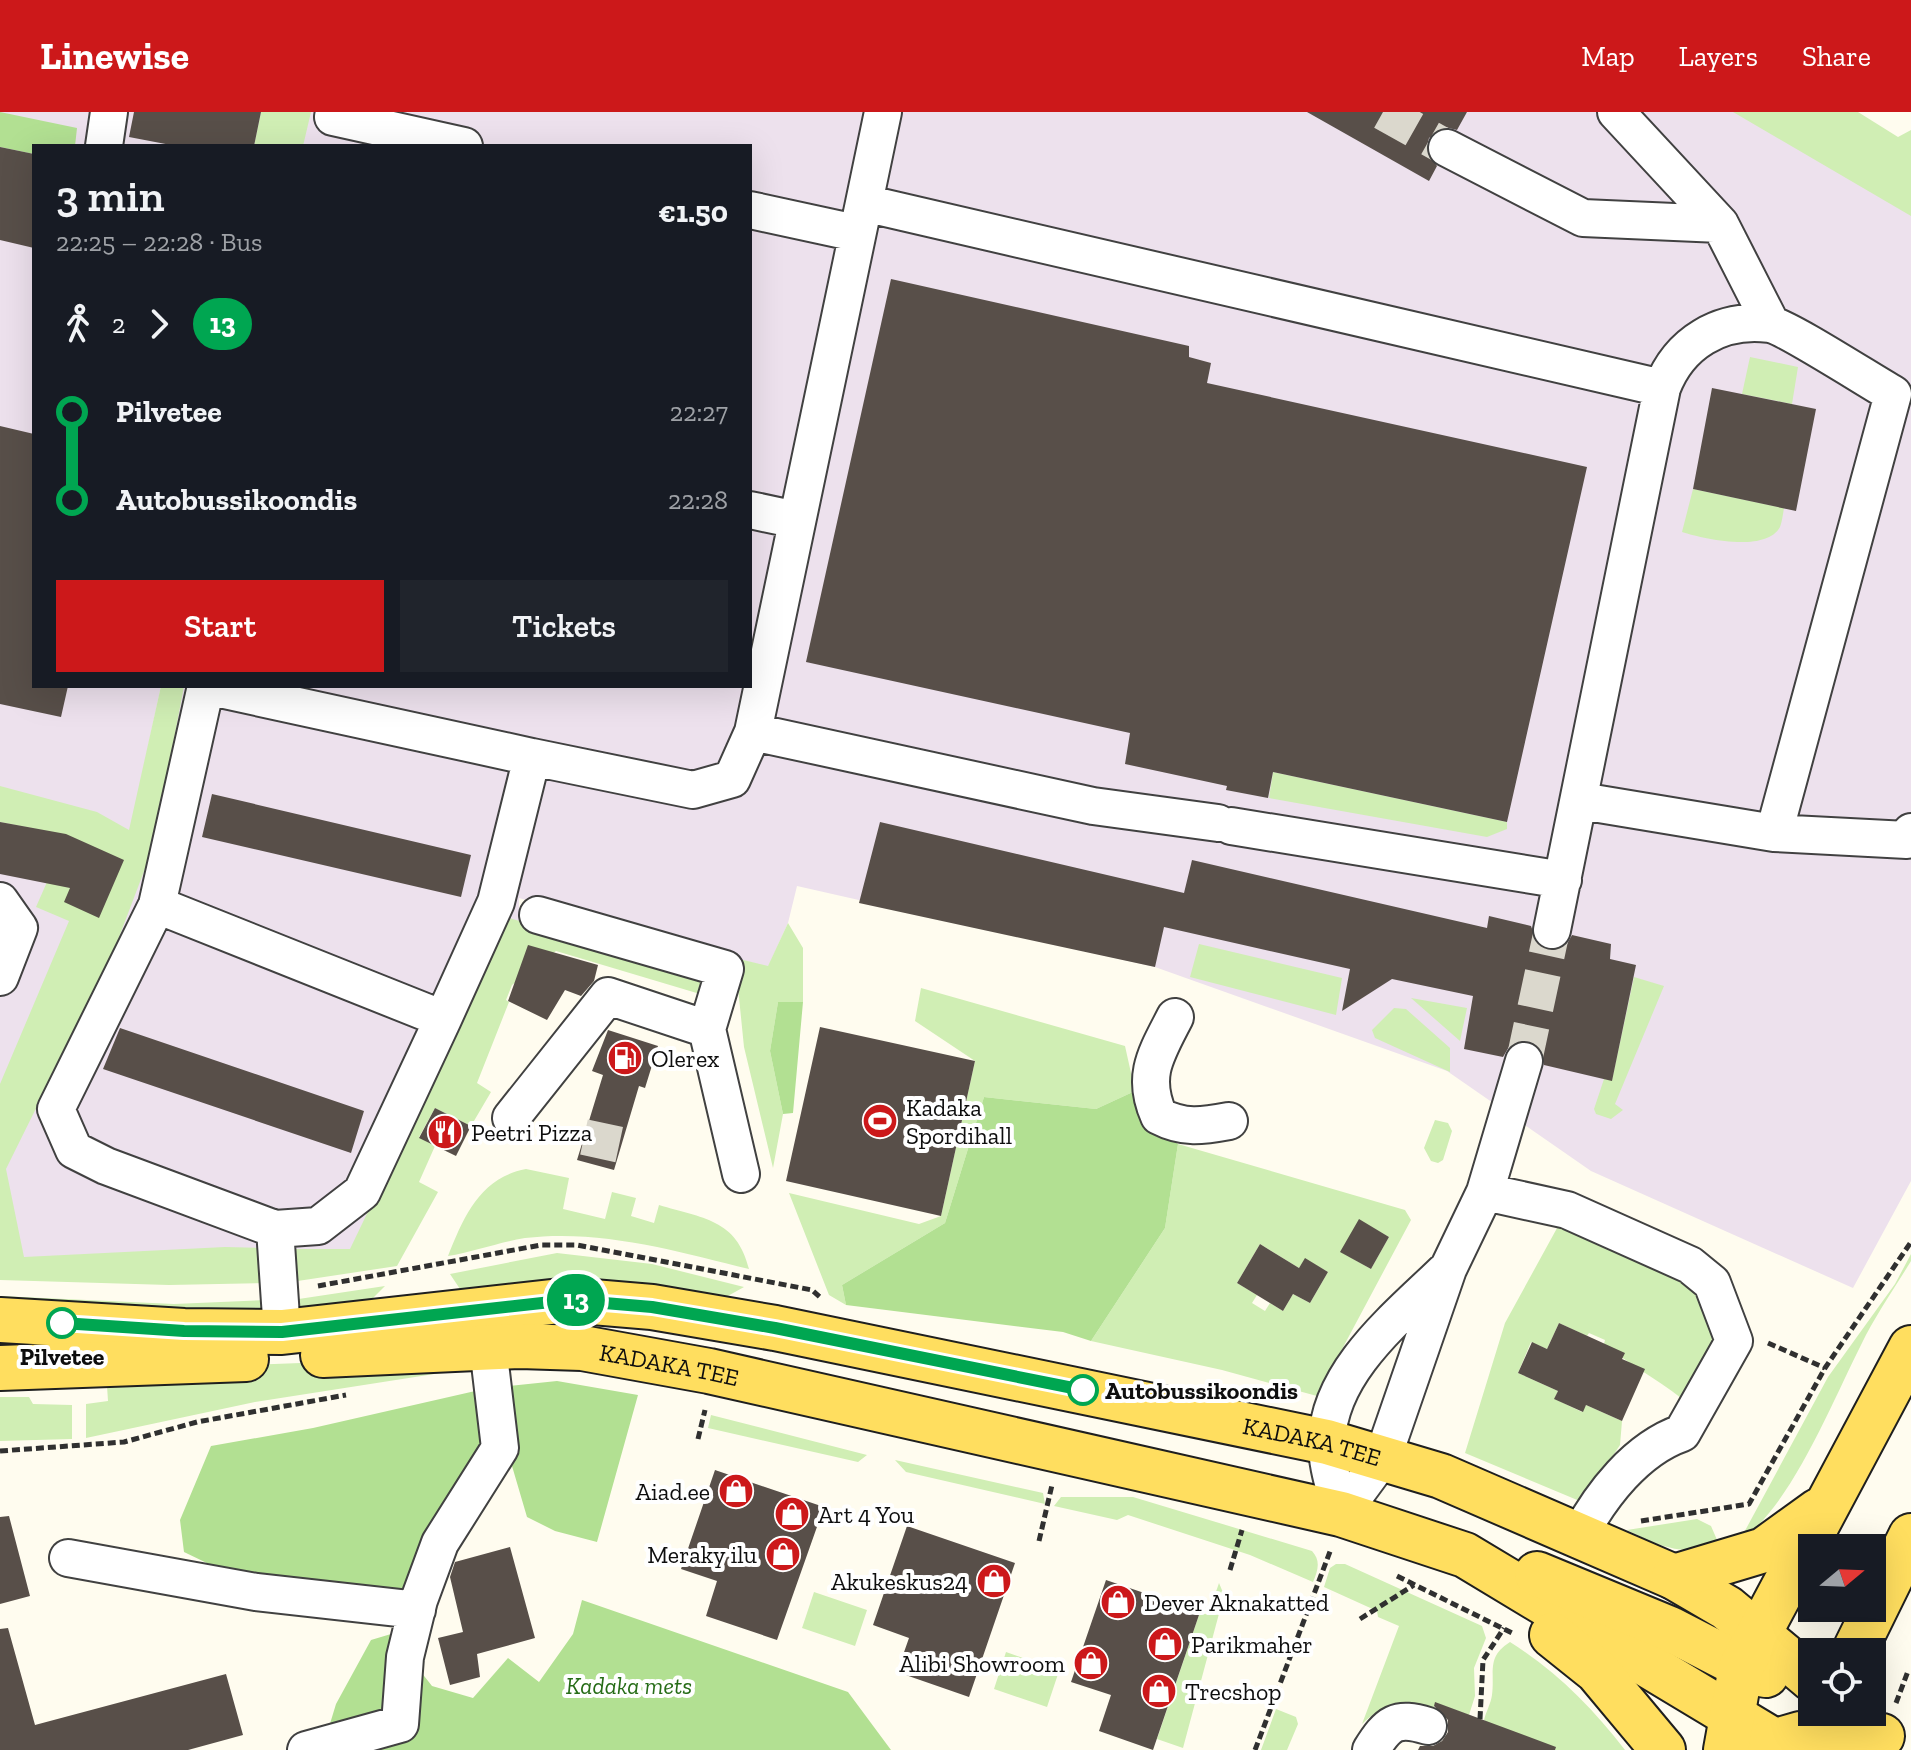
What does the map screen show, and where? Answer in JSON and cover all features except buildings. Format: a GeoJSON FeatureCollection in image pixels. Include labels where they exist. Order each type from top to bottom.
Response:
{"type":"FeatureCollection","features":[{"type":"Feature","properties":{"kind":"main road","name":"KADAKA TEE"},"geometry":{"type":"LineString","coordinates":[[0,1320],[184,1331],[282,1332],[569,1300],[652,1307],[775,1328],[1327,1442],[1441,1476],[1674,1577],[1727,1608],[1798,1691]]}},
{"type":"Feature","properties":{"kind":"main road"},"geometry":{"type":"LineString","coordinates":[[708,1388],[775,1328]]}},
{"type":"Feature","properties":{"kind":"main road","name":"KADAKA TEE"},"geometry":{"type":"LineString","coordinates":[[0,1368],[52,1369],[488,1347],[582,1348],[708,1388],[823,1397],[1333,1540],[1465,1555],[1552,1580],[1670,1629],[1798,1699]]}},
{"type":"Feature","properties":{"kind":"main road"},"geometry":{"type":"LineString","coordinates":[[1821,1534],[1826,1505],[1911,1348]]}},
{"type":"Feature","properties":{"kind":"main road"},"geometry":{"type":"LineString","coordinates":[[823,1397],[830,1372],[848,1359],[873,1349]]}},
{"type":"Feature","properties":{"kind":"main road"},"geometry":{"type":"LineString","coordinates":[[1674,1577],[1764,1550],[1826,1505]]}},
{"type":"Feature","properties":{"kind":"main road"},"geometry":{"type":"LineString","coordinates":[[1816,1638],[1826,1505]]}},
{"type":"Feature","properties":{"kind":"main road"},"geometry":{"type":"LineString","coordinates":[[1851,1638],[1911,1536]]}},
{"type":"Feature","properties":{"kind":"main road"},"geometry":{"type":"LineString","coordinates":[[1465,1555],[1554,1637],[1597,1671],[1663,1750]]}},
{"type":"Feature","properties":{"kind":"lane"},"geometry":{"type":"LineString","coordinates":[[104,144],[109,112]]}},
{"type":"Feature","properties":{"kind":"lane"},"geometry":{"type":"LineString","coordinates":[[215,688],[693,790],[732,779],[753,732],[883,112]]}},
{"type":"Feature","properties":{"kind":"lane"},"geometry":{"type":"LineString","coordinates":[[1616,112],[1720,224],[1771,324],[1902,401],[1774,833]]}},
{"type":"Feature","properties":{"kind":"lane"},"geometry":{"type":"LineString","coordinates":[[331,125],[451,144]]}},
{"type":"Feature","properties":{"kind":"lane"},"geometry":{"type":"LineString","coordinates":[[1447,148],[1583,218],[1720,224]]}},
{"type":"Feature","properties":{"kind":"lane"},"geometry":{"type":"LineString","coordinates":[[752,210],[860,218],[1662,388]]}},
{"type":"Feature","properties":{"kind":"lane"},"geometry":{"type":"LineString","coordinates":[[1552,930],[1581,801],[1662,388],[1672,363],[1712,330],[1771,324]]}},
{"type":"Feature","properties":{"kind":"lane"},"geometry":{"type":"LineString","coordinates":[[752,510],[797,520]]}},
{"type":"Feature","properties":{"kind":"lane"},"geometry":{"type":"LineString","coordinates":[[206,688],[157,905],[56,1109],[74,1150],[106,1166],[275,1229],[318,1226],[362,1192],[496,902],[532,757]]}},
{"type":"Feature","properties":{"kind":"lane"},"geometry":{"type":"LineString","coordinates":[[753,732],[1093,806],[1224,824],[1563,880]]}},
{"type":"Feature","properties":{"kind":"lane"},"geometry":{"type":"LineString","coordinates":[[1581,801],[1774,833],[1907,840],[1911,832]]}},
{"type":"Feature","properties":{"kind":"lane"},"geometry":{"type":"LineString","coordinates":[[0,901],[19,928],[0,977]]}},
{"type":"Feature","properties":{"kind":"lane"},"geometry":{"type":"LineString","coordinates":[[157,905],[443,1019]]}},
{"type":"Feature","properties":{"kind":"lane"},"geometry":{"type":"LineString","coordinates":[[538,915],[725,969],[707,1029],[741,1174]]}},
{"type":"Feature","properties":{"kind":"lane"},"geometry":{"type":"LineString","coordinates":[[511,1118],[608,996],[707,1029]]}},
{"type":"Feature","properties":{"kind":"lane"},"geometry":{"type":"LineString","coordinates":[[1175,1017],[1157,1053],[1148,1082],[1159,1116],[1176,1125],[1194,1127],[1229,1121]]}},
{"type":"Feature","properties":{"kind":"lane"},"geometry":{"type":"LineString","coordinates":[[1333,1540],[1383,1457],[1448,1269],[1485,1192],[1524,1061]]}},
{"type":"Feature","properties":{"kind":"lane"},"geometry":{"type":"LineString","coordinates":[[1485,1192],[1567,1210],[1690,1265],[1712,1283],[1734,1341],[1682,1433],[1664,1439],[1608,1488],[1579,1536]]}},
{"type":"Feature","properties":{"kind":"lane"},"geometry":{"type":"LineString","coordinates":[[275,1229],[282,1332]]}},
{"type":"Feature","properties":{"kind":"lane"},"geometry":{"type":"LineString","coordinates":[[1333,1540],[1327,1442],[1334,1408],[1361,1353],[1448,1269]]}},
{"type":"Feature","properties":{"kind":"lane"},"geometry":{"type":"LineString","coordinates":[[306,1750],[400,1724],[405,1657],[440,1543],[500,1448],[488,1347],[435,1315]]}},
{"type":"Feature","properties":{"kind":"lane"},"geometry":{"type":"LineString","coordinates":[[68,1558],[256,1592],[417,1610]]}},
{"type":"Feature","properties":{"kind":"lane"},"geometry":{"type":"LineString","coordinates":[[1371,1750],[1385,1728],[1406,1719],[1428,1726]]}},
{"type":"Feature","properties":{"kind":"path"},"geometry":{"type":"LineString","coordinates":[[1721,1510],[1749,1504],[1825,1368],[1911,1242]]}},
{"type":"Feature","properties":{"kind":"path"},"geometry":{"type":"LineString","coordinates":[[307,1288],[541,1245],[577,1245],[812,1290]]}},
{"type":"Feature","properties":{"kind":"path"},"geometry":{"type":"LineString","coordinates":[[1728,1325],[1825,1368]]}},
{"type":"Feature","properties":{"kind":"path"},"geometry":{"type":"LineString","coordinates":[[698,1439],[708,1388]]}},
{"type":"Feature","properties":{"kind":"path"},"geometry":{"type":"LineString","coordinates":[[0,1451],[124,1442],[243,1413],[361,1393]]}},
{"type":"Feature","properties":{"kind":"path"},"geometry":{"type":"LineString","coordinates":[[1039,1541],[1052,1484]]}},
{"type":"Feature","properties":{"kind":"path"},"geometry":{"type":"LineString","coordinates":[[1230,1570],[1246,1518]]}},
{"type":"Feature","properties":{"kind":"path"},"geometry":{"type":"LineString","coordinates":[[1255,1750],[1333,1540]]}},
{"type":"Feature","properties":{"kind":"path"},"geometry":{"type":"LineString","coordinates":[[1392,1574],[1516,1636]]}},
{"type":"Feature","properties":{"kind":"path"},"geometry":{"type":"LineString","coordinates":[[1360,1619],[1415,1585]]}},
{"type":"Feature","properties":{"kind":"path"},"geometry":{"type":"LineString","coordinates":[[1480,1719],[1483,1660],[1504,1628]]}},
{"type":"Feature","properties":{"kind":"path"},"geometry":{"type":"LineString","coordinates":[[1896,1660],[1909,1670]]}},
{"type":"Feature","properties":{"kind":"path"},"geometry":{"type":"LineString","coordinates":[[1886,1678],[1909,1670]]}},
{"type":"Feature","properties":{"kind":"shaded area"},"geometry":{"type":"Polygon","coordinates":[[[0,112],[1780,112],[1911,189],[1911,1181],[1853,1288],[1591,1171],[1447,1071],[1155,967],[797,886],[788,923],[768,967],[519,898],[519,930],[352,1261],[0,1264],[0,112]]]}},
{"type":"Feature","properties":{"kind":"green space"},"geometry":{"type":"Polygon","coordinates":[[[0,112],[77,128],[75,144],[32,144],[32,154],[0,147],[0,112]]]}},
{"type":"Feature","properties":{"kind":"green space"},"geometry":{"type":"Polygon","coordinates":[[[261,112],[311,112],[303,144],[254,144],[261,112]]]}},
{"type":"Feature","properties":{"kind":"green space"},"geometry":{"type":"Polygon","coordinates":[[[1733,112],[1858,112],[1898,137],[1911,130],[1911,216],[1733,112]]]}},
{"type":"Feature","properties":{"kind":"green space"},"geometry":{"type":"Polygon","coordinates":[[[1750,357],[1798,367],[1792,404],[1742,394],[1750,357]]]}},
{"type":"Feature","properties":{"kind":"green space"},"geometry":{"type":"Polygon","coordinates":[[[1693,489],[1784,508],[1780,527],[1773,535],[1749,542],[1705,538],[1682,532],[1693,489]]]}},
{"type":"Feature","properties":{"kind":"green space"},"geometry":{"type":"Polygon","coordinates":[[[161,688],[184,688],[159,819],[146,866],[113,953],[6,1169],[24,1257],[225,1247],[266,1248],[267,1283],[169,1285],[0,1280],[0,1084],[69,921],[36,907],[47,882],[46,831],[0,822],[0,786],[97,812],[129,830],[161,688]]]}},
{"type":"Feature","properties":{"kind":"green space"},"geometry":{"type":"Polygon","coordinates":[[[1273,772],[1507,822],[1507,829],[1487,837],[1269,798],[1273,772]]]}},
{"type":"Feature","properties":{"kind":"green space"},"geometry":{"type":"Polygon","coordinates":[[[509,918],[704,973],[700,994],[556,951],[512,985],[506,1000],[509,1002],[477,1083],[491,1092],[471,1126],[435,1108],[419,1137],[435,1146],[419,1182],[438,1192],[397,1266],[291,1282],[290,1249],[350,1249],[509,918]]]}},
{"type":"Feature","properties":{"kind":"green space"},"geometry":{"type":"Polygon","coordinates":[[[788,923],[803,948],[803,1002],[778,1002],[770,1051],[783,1114],[773,1168],[744,1047],[735,958],[768,966],[788,923]]]}},
{"type":"Feature","properties":{"kind":"green space"},"geometry":{"type":"Polygon","coordinates":[[[1199,944],[1342,978],[1336,1015],[1190,977],[1199,944]]]}},
{"type":"Feature","properties":{"kind":"green space"},"geometry":{"type":"Polygon","coordinates":[[[1634,977],[1664,986],[1615,1104],[1623,1110],[1611,1119],[1596,1114],[1594,1109],[1604,1079],[1612,1080],[1634,977]]]}},
{"type":"Feature","properties":{"kind":"green space"},"geometry":{"type":"Polygon","coordinates":[[[921,988],[1125,1046],[1135,1091],[1096,1109],[984,1097],[945,1223],[842,1285],[846,1305],[829,1295],[789,1193],[919,1224],[941,1216],[975,1061],[915,1021],[921,988]]]}},
{"type":"Feature","properties":{"kind":"green space"},"geometry":{"type":"Polygon","coordinates":[[[1411,998],[1467,1008],[1460,1041],[1411,998]]]}},
{"type":"Feature","properties":{"kind":"green space"},"geometry":{"type":"Polygon","coordinates":[[[778,1002],[803,1002],[793,1113],[783,1114],[770,1051],[778,1002]]]}},
{"type":"Feature","properties":{"kind":"green space"},"geometry":{"type":"Polygon","coordinates":[[[1394,1008],[1406,1009],[1450,1048],[1450,1072],[1375,1038],[1372,1030],[1394,1008]]]}},
{"type":"Feature","properties":{"kind":"green space"},"geometry":{"type":"Polygon","coordinates":[[[1135,1091],[1155,1128],[1178,1144],[1165,1228],[1091,1341],[1063,1332],[846,1305],[842,1285],[945,1223],[984,1097],[1096,1109],[1135,1091]]]}},
{"type":"Feature","properties":{"kind":"green space"},"geometry":{"type":"Polygon","coordinates":[[[1435,1120],[1448,1123],[1452,1131],[1443,1160],[1438,1163],[1431,1161],[1424,1148],[1435,1120]]]}},
{"type":"Feature","properties":{"kind":"green space"},"geometry":{"type":"Polygon","coordinates":[[[1178,1144],[1405,1210],[1411,1220],[1317,1396],[1222,1370],[1091,1341],[1165,1228],[1178,1144]],[[1359,1220],[1341,1252],[1371,1269],[1389,1237],[1359,1220]],[[1260,1244],[1237,1283],[1257,1295],[1252,1303],[1265,1311],[1270,1303],[1283,1311],[1293,1294],[1310,1303],[1328,1272],[1305,1259],[1299,1268],[1260,1244]]]}},
{"type":"Feature","properties":{"kind":"green space"},"geometry":{"type":"Polygon","coordinates":[[[526,1169],[569,1178],[563,1209],[605,1219],[612,1192],[636,1198],[631,1216],[654,1223],[659,1205],[716,1223],[736,1240],[749,1269],[638,1243],[582,1237],[525,1238],[448,1256],[460,1227],[485,1190],[510,1174],[526,1169]]]}},
{"type":"Feature","properties":{"kind":"green space"},"geometry":{"type":"Polygon","coordinates":[[[1562,1219],[1691,1274],[1722,1334],[1681,1398],[1613,1351],[1604,1344],[1605,1340],[1589,1333],[1587,1336],[1559,1323],[1547,1349],[1531,1342],[1518,1373],[1558,1391],[1555,1399],[1582,1412],[1586,1405],[1622,1421],[1620,1445],[1582,1502],[1465,1453],[1505,1323],[1562,1219]]]}},
{"type":"Feature","properties":{"kind":"green space"},"geometry":{"type":"Polygon","coordinates":[[[557,1253],[652,1264],[744,1287],[726,1297],[475,1297],[460,1289],[450,1274],[557,1253]]]}},
{"type":"Feature","properties":{"kind":"green space"},"geometry":{"type":"Polygon","coordinates":[[[1911,1254],[1911,1261],[1866,1334],[1824,1423],[1793,1479],[1758,1525],[1740,1540],[1828,1377],[1895,1284],[1911,1254]]]}},
{"type":"Feature","properties":{"kind":"green space"},"geometry":{"type":"Polygon","coordinates":[[[385,1286],[366,1305],[304,1316],[292,1300],[385,1286]]]}},
{"type":"Feature","properties":{"kind":"green space"},"geometry":{"type":"Polygon","coordinates":[[[0,1296],[174,1304],[268,1300],[265,1312],[0,1310],[0,1296]]]}},
{"type":"Feature","properties":{"kind":"green space"},"geometry":{"type":"Polygon","coordinates":[[[381,1360],[479,1367],[255,1402],[86,1438],[86,1404],[108,1401],[107,1386],[248,1365],[381,1360]]]}},
{"type":"Feature","properties":{"kind":"green space"},"geometry":{"type":"Polygon","coordinates":[[[557,1381],[638,1395],[597,1542],[555,1531],[527,1517],[512,1466],[509,1386],[557,1381]]]}},
{"type":"Feature","properties":{"kind":"green space"},"geometry":{"type":"Polygon","coordinates":[[[484,1389],[491,1444],[409,1599],[240,1579],[184,1552],[180,1520],[211,1446],[313,1428],[484,1389]]]}},
{"type":"Feature","properties":{"kind":"green space"},"geometry":{"type":"Polygon","coordinates":[[[0,1397],[29,1397],[33,1404],[72,1405],[72,1439],[0,1441],[0,1397]]]}},
{"type":"Feature","properties":{"kind":"green space"},"geometry":{"type":"Polygon","coordinates":[[[711,1415],[867,1455],[858,1462],[708,1428],[711,1415]]]}},
{"type":"Feature","properties":{"kind":"green space"},"geometry":{"type":"Polygon","coordinates":[[[895,1460],[1043,1493],[1045,1504],[906,1472],[895,1460]]]}},
{"type":"Feature","properties":{"kind":"green space"},"geometry":{"type":"Polygon","coordinates":[[[1061,1497],[1133,1497],[1312,1551],[1318,1562],[1316,1574],[1313,1582],[1250,1555],[1128,1515],[1117,1520],[1054,1506],[1061,1497]]]}},
{"type":"Feature","properties":{"kind":"green space"},"geometry":{"type":"Polygon","coordinates":[[[1697,1519],[1711,1526],[1721,1549],[1672,1548],[1627,1530],[1697,1519]]]}},
{"type":"Feature","properties":{"kind":"green space"},"geometry":{"type":"Polygon","coordinates":[[[1345,1564],[1482,1626],[1486,1638],[1474,1668],[1475,1696],[1469,1715],[1436,1703],[1433,1709],[1404,1704],[1378,1711],[1362,1724],[1399,1626],[1378,1617],[1377,1611],[1324,1587],[1330,1568],[1345,1564]]]}},
{"type":"Feature","properties":{"kind":"green space"},"geometry":{"type":"Polygon","coordinates":[[[1219,1583],[1224,1595],[1183,1748],[1157,1739],[1200,1612],[1208,1615],[1219,1583]]]}},
{"type":"Feature","properties":{"kind":"green space"},"geometry":{"type":"Polygon","coordinates":[[[814,1592],[867,1610],[855,1646],[802,1628],[814,1592]]]}},
{"type":"Feature","properties":{"kind":"green space","name":"Kadaka mets"},"geometry":{"type":"Polygon","coordinates":[[[582,1600],[848,1692],[891,1750],[322,1750],[336,1704],[371,1640],[391,1634],[432,1686],[473,1698],[508,1658],[539,1682],[573,1634],[582,1600]]]}},
{"type":"Feature","properties":{"kind":"green space"},"geometry":{"type":"Polygon","coordinates":[[[1510,1642],[1543,1665],[1572,1691],[1625,1750],[1526,1750],[1484,1720],[1492,1695],[1493,1666],[1497,1653],[1510,1642]]]}},
{"type":"Feature","properties":{"kind":"green space"},"geometry":{"type":"Polygon","coordinates":[[[1006,1652],[1059,1671],[1047,1707],[994,1689],[1006,1652]]]}},
{"type":"Feature","properties":{"kind":"green space"},"geometry":{"type":"Polygon","coordinates":[[[1276,1709],[1296,1717],[1298,1724],[1287,1750],[1261,1750],[1276,1709]]]}},
{"type":"Feature","properties":{"kind":"tunnel"},"geometry":{"type":"LineString","coordinates":[[1383,112],[1447,148]]}},
{"type":"Feature","properties":{"kind":"tunnel"},"geometry":{"type":"LineString","coordinates":[[1524,1061],[1552,930]]}},
{"type":"Feature","properties":{"kind":"tunnel"},"geometry":{"type":"LineString","coordinates":[[584,1137],[621,1145]]}},
{"type":"Feature","properties":{"kind":"bus line","name":"13"},"geometry":{"type":"LineString","coordinates":[[62,1323],[184,1331],[282,1332],[569,1300],[652,1307],[775,1328],[1083,1390]]}},
{"type":"Feature","properties":{"kind":"place","name":"Olerex"},"geometry":{"type":"Point","coordinates":[625,1058]}},
{"type":"Feature","properties":{"kind":"place","name":"Kadaka Spordihall"},"geometry":{"type":"Point","coordinates":[880,1121]}},
{"type":"Feature","properties":{"kind":"place","name":"Peetri Pizza"},"geometry":{"type":"Point","coordinates":[445,1132]}},
{"type":"Feature","properties":{"kind":"place","name":"Pilvetee"},"geometry":{"type":"Point","coordinates":[62,1323]}},
{"type":"Feature","properties":{"kind":"place","name":"Autobussikoondis"},"geometry":{"type":"Point","coordinates":[1083,1390]}},
{"type":"Feature","properties":{"kind":"place","name":"Aiad.ee"},"geometry":{"type":"Point","coordinates":[736,1491]}},
{"type":"Feature","properties":{"kind":"place","name":"Art 4 You"},"geometry":{"type":"Point","coordinates":[792,1514]}},
{"type":"Feature","properties":{"kind":"place","name":"Meraky ilu"},"geometry":{"type":"Point","coordinates":[783,1554]}},
{"type":"Feature","properties":{"kind":"place","name":"Akukeskus24"},"geometry":{"type":"Point","coordinates":[994,1581]}},
{"type":"Feature","properties":{"kind":"place","name":"Dever Aknakatted"},"geometry":{"type":"Point","coordinates":[1118,1602]}},
{"type":"Feature","properties":{"kind":"place","name":"Parikmaher"},"geometry":{"type":"Point","coordinates":[1165,1644]}},
{"type":"Feature","properties":{"kind":"place","name":"Alibi Showroom"},"geometry":{"type":"Point","coordinates":[1091,1663]}},
{"type":"Feature","properties":{"kind":"place","name":"Trecshop"},"geometry":{"type":"Point","coordinates":[1159,1691]}}]}
